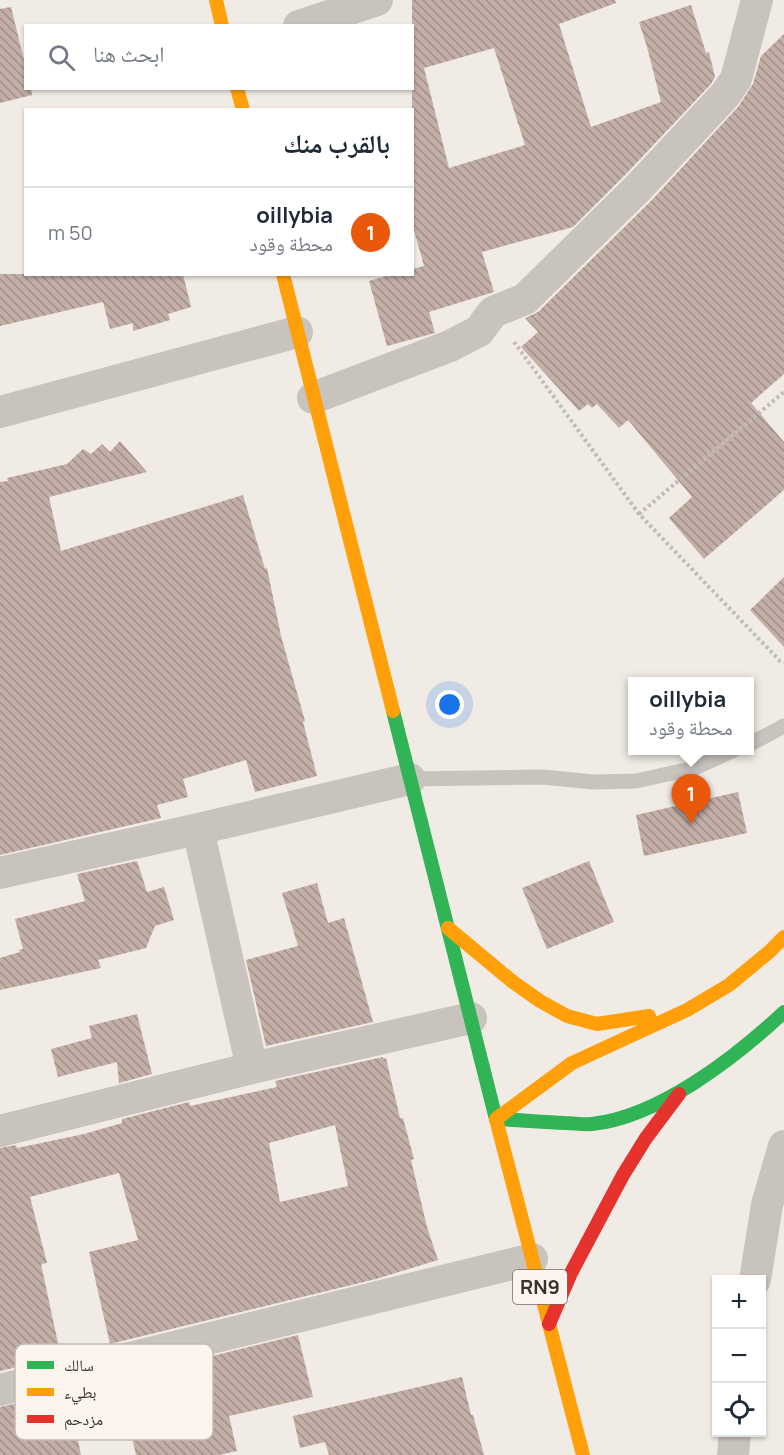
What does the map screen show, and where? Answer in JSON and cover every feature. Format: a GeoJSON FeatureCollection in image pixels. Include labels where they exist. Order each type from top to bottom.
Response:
{"type":"FeatureCollection","features":[{"type":"Feature","properties":{"kind":"main road"},"geometry":{"type":"LineString","coordinates":[[216,0],[222,24]]}},
{"type":"Feature","properties":{"kind":"main road"},"geometry":{"type":"LineString","coordinates":[[238,90],[242,108]]}},
{"type":"Feature","properties":{"kind":"main road"},"geometry":{"type":"LineString","coordinates":[[283,276],[496,1119]]}},
{"type":"Feature","properties":{"kind":"main road"},"geometry":{"type":"LineString","coordinates":[[448,928],[522,988],[567,1016],[597,1024],[687,1010]]}},
{"type":"Feature","properties":{"kind":"main road"},"geometry":{"type":"LineString","coordinates":[[496,1119],[572,1063],[687,1010],[729,985],[784,937]]}},
{"type":"Feature","properties":{"kind":"main road"},"geometry":{"type":"LineString","coordinates":[[496,1119],[591,1124],[635,1114],[683,1089],[735,1055],[784,1012]]}},
{"type":"Feature","properties":{"kind":"main road"},"geometry":{"type":"LineString","coordinates":[[549,1324],[571,1273],[623,1174],[646,1138],[683,1089]]}},
{"type":"Feature","properties":{"kind":"main road","name":"RN9"},"geometry":{"type":"LineString","coordinates":[[496,1119],[583,1455]]}},
{"type":"Feature","properties":{"kind":"street"},"geometry":{"type":"LineString","coordinates":[[305,24],[377,0]]}},
{"type":"Feature","properties":{"kind":"street"},"geometry":{"type":"LineString","coordinates":[[313,399],[479,332],[493,312],[525,299],[639,187],[725,95],[736,78],[757,0]]}},
{"type":"Feature","properties":{"kind":"street"},"geometry":{"type":"LineString","coordinates":[[0,412],[297,332]]}},
{"type":"Feature","properties":{"kind":"street"},"geometry":{"type":"LineString","coordinates":[[0,873],[410,779]]}},
{"type":"Feature","properties":{"kind":"street"},"geometry":{"type":"LineString","coordinates":[[198,829],[252,1068]]}},
{"type":"Feature","properties":{"kind":"street"},"geometry":{"type":"LineString","coordinates":[[0,1131],[252,1068],[471,1018]]}},
{"type":"Feature","properties":{"kind":"street"},"geometry":{"type":"LineString","coordinates":[[756,1275],[776,1206],[784,1146]]}},
{"type":"Feature","properties":{"kind":"street"},"geometry":{"type":"LineString","coordinates":[[185,1344],[532,1258]]}},
{"type":"Feature","properties":{"kind":"street"},"geometry":{"type":"LineString","coordinates":[[0,1390],[15,1386]]}},
{"type":"Feature","properties":{"kind":"street"},"geometry":{"type":"LineString","coordinates":[[733,1455],[735,1437]]}},
{"type":"Feature","properties":{"kind":"lane"},"geometry":{"type":"LineString","coordinates":[[754,742],[784,726]]}},
{"type":"Feature","properties":{"kind":"lane"},"geometry":{"type":"LineString","coordinates":[[410,779],[543,777],[593,782],[636,781],[695,768],[723,755]]}},
{"type":"Feature","properties":{"kind":"path"},"geometry":{"type":"LineString","coordinates":[[493,312],[639,514],[780,661],[784,662]]}},
{"type":"Feature","properties":{"kind":"path"},"geometry":{"type":"LineString","coordinates":[[639,514],[784,392]]}},
{"type":"Feature","properties":{"kind":"building"},"geometry":{"type":"Polygon","coordinates":[[[412,0],[615,0],[616,3],[559,24],[591,127],[661,102],[639,22],[691,5],[706,53],[709,52],[715,77],[711,84],[573,227],[482,252],[494,292],[429,312],[435,333],[387,346],[369,281],[387,276],[414,276],[414,268],[424,266],[414,230],[412,0]],[[494,48],[424,68],[449,168],[525,145],[494,48]]]}},
{"type":"Feature","properties":{"kind":"building"},"geometry":{"type":"Polygon","coordinates":[[[11,7],[24,60],[24,90],[31,90],[32,95],[0,103],[0,9],[11,7]]]}},
{"type":"Feature","properties":{"kind":"building"},"geometry":{"type":"Polygon","coordinates":[[[784,34],[784,374],[751,403],[784,442],[784,490],[704,559],[669,518],[692,497],[628,420],[619,428],[597,404],[592,408],[588,404],[579,411],[521,347],[538,332],[525,318],[538,312],[652,200],[738,107],[753,84],[761,56],[784,34]]]}},
{"type":"Feature","properties":{"kind":"building"},"geometry":{"type":"Polygon","coordinates":[[[0,274],[183,276],[191,307],[168,314],[170,320],[133,331],[133,323],[110,329],[103,302],[0,326],[0,274]]]}},
{"type":"Feature","properties":{"kind":"building"},"geometry":{"type":"Polygon","coordinates":[[[120,441],[147,472],[49,497],[61,551],[243,495],[265,569],[267,568],[281,636],[305,721],[303,722],[317,776],[255,792],[246,760],[183,779],[188,797],[157,805],[161,818],[0,855],[0,482],[8,481],[7,478],[67,464],[83,449],[91,454],[102,444],[110,452],[120,441]]]}},
{"type":"Feature","properties":{"kind":"building"},"geometry":{"type":"Polygon","coordinates":[[[784,577],[784,647],[750,610],[784,577]]]}},
{"type":"Feature","properties":{"kind":"building"},"geometry":{"type":"Polygon","coordinates":[[[738,792],[747,833],[644,856],[636,815],[738,792]]]}},
{"type":"Feature","properties":{"kind":"building"},"geometry":{"type":"Polygon","coordinates":[[[137,861],[147,892],[164,887],[174,920],[155,926],[146,948],[98,960],[101,968],[0,990],[0,958],[23,949],[15,919],[85,901],[77,874],[137,861]]]}},
{"type":"Feature","properties":{"kind":"building"},"geometry":{"type":"Polygon","coordinates":[[[589,861],[614,922],[547,949],[522,888],[589,861]]]}},
{"type":"Feature","properties":{"kind":"building"},"geometry":{"type":"Polygon","coordinates":[[[317,883],[328,923],[344,918],[373,1022],[266,1046],[246,960],[298,946],[282,893],[317,883]]]}},
{"type":"Feature","properties":{"kind":"building"},"geometry":{"type":"Polygon","coordinates":[[[137,1014],[152,1074],[119,1083],[117,1062],[58,1077],[51,1049],[92,1038],[89,1026],[137,1014]]]}},
{"type":"Feature","properties":{"kind":"building"},"geometry":{"type":"Polygon","coordinates":[[[386,1058],[400,1118],[403,1118],[414,1159],[411,1160],[427,1227],[438,1260],[376,1279],[110,1344],[89,1252],[138,1240],[119,1173],[30,1197],[47,1263],[41,1264],[58,1344],[15,1344],[15,1368],[0,1371],[0,1148],[16,1145],[17,1148],[84,1134],[122,1123],[122,1119],[189,1102],[190,1106],[277,1087],[275,1081],[386,1058]],[[335,1125],[269,1143],[280,1202],[348,1186],[335,1125]]]}},
{"type":"Feature","properties":{"kind":"building"},"geometry":{"type":"Polygon","coordinates":[[[298,1335],[313,1397],[229,1416],[237,1451],[219,1455],[136,1455],[133,1440],[213,1440],[213,1356],[298,1335]]]}},
{"type":"Feature","properties":{"kind":"building"},"geometry":{"type":"Polygon","coordinates":[[[462,1377],[484,1455],[329,1455],[325,1442],[300,1448],[293,1416],[462,1377]]]}},
{"type":"Feature","properties":{"kind":"building"},"geometry":{"type":"Polygon","coordinates":[[[15,1404],[15,1440],[78,1440],[81,1455],[0,1455],[0,1407],[15,1404]]]}},
{"type":"Feature","properties":{"kind":"traffic: fast"},"geometry":{"type":"LineString","coordinates":[[393,711],[496,1119]]}},
{"type":"Feature","properties":{"kind":"traffic: fast"},"geometry":{"type":"LineString","coordinates":[[496,1119],[589,1124],[618,1119],[644,1110],[670,1097],[720,1065],[784,1012]]}},
{"type":"Feature","properties":{"kind":"traffic: slow"},"geometry":{"type":"LineString","coordinates":[[216,0],[222,24]]}},
{"type":"Feature","properties":{"kind":"traffic: slow"},"geometry":{"type":"LineString","coordinates":[[238,90],[242,108]]}},
{"type":"Feature","properties":{"kind":"traffic: slow"},"geometry":{"type":"LineString","coordinates":[[284,276],[393,711]]}},
{"type":"Feature","properties":{"kind":"traffic: slow"},"geometry":{"type":"LineString","coordinates":[[448,928],[513,982],[567,1016],[597,1024],[649,1016]]}},
{"type":"Feature","properties":{"kind":"traffic: slow"},"geometry":{"type":"LineString","coordinates":[[496,1119],[572,1063],[687,1010],[729,985],[784,937]]}},
{"type":"Feature","properties":{"kind":"traffic: slow"},"geometry":{"type":"LineString","coordinates":[[496,1119],[583,1455]]}},
{"type":"Feature","properties":{"kind":"traffic: jam"},"geometry":{"type":"LineString","coordinates":[[549,1324],[571,1273],[623,1175],[646,1138],[679,1094]]}},
{"type":"Feature","properties":{"kind":"place","name":"oillybia"},"geometry":{"type":"Point","coordinates":[691,824]}}]}
